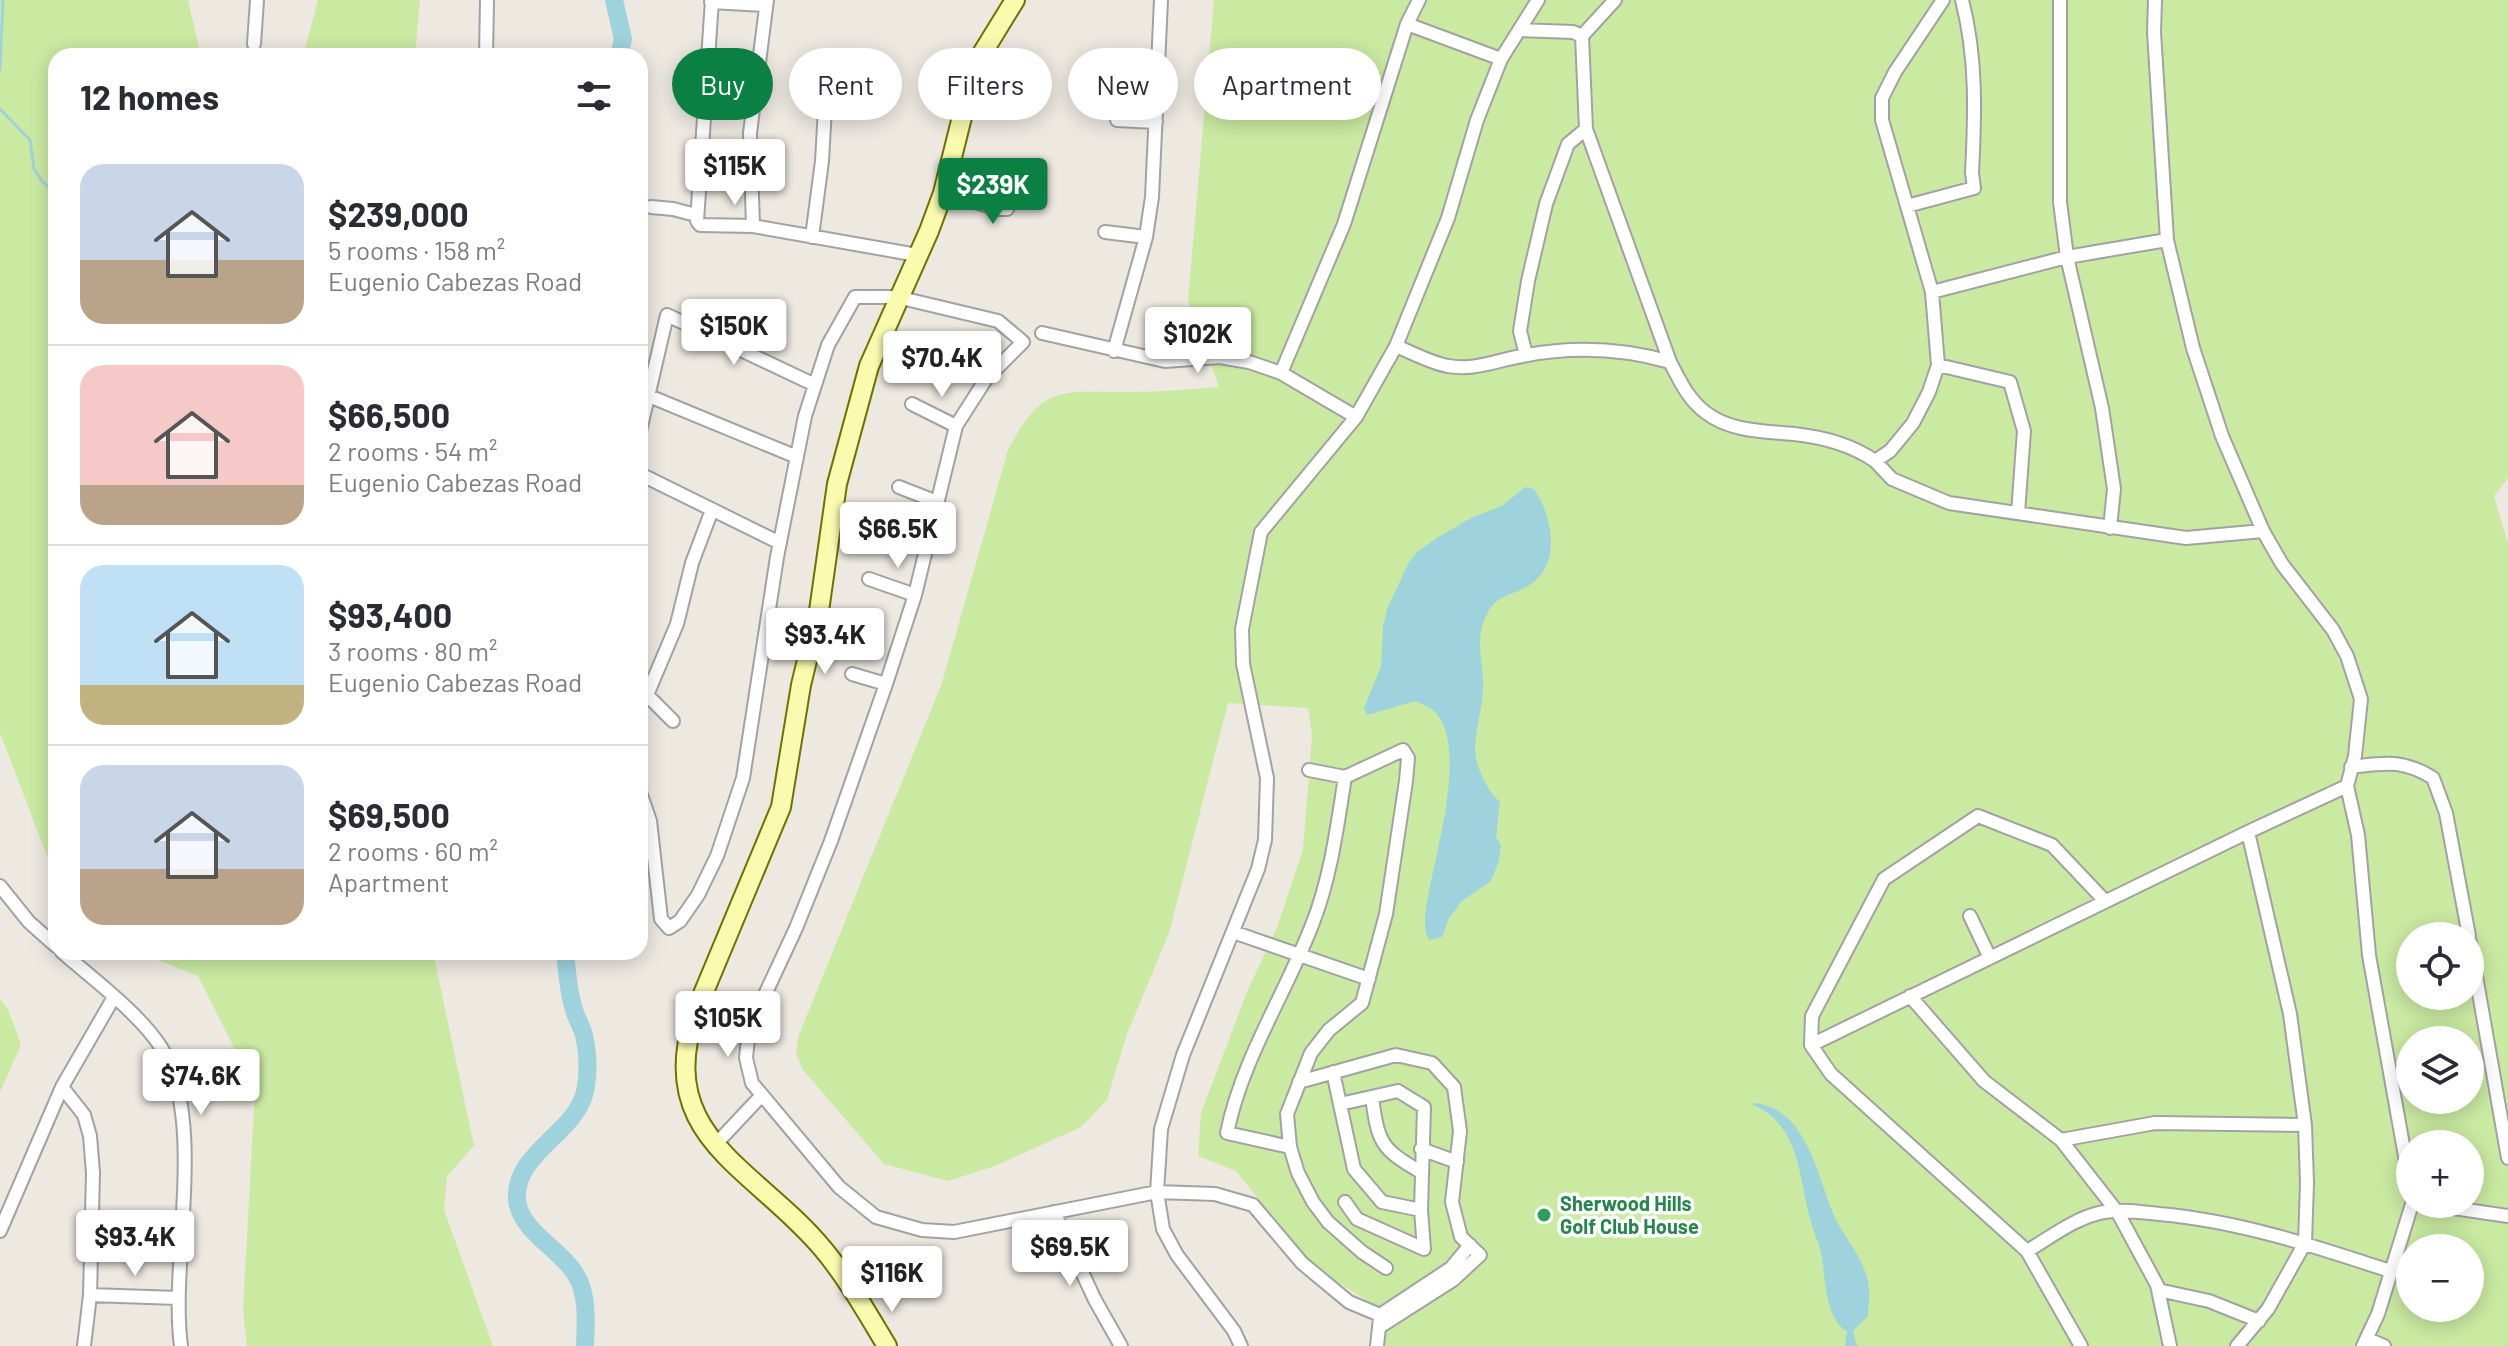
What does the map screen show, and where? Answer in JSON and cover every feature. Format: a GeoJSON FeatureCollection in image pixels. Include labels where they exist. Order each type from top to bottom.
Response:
{"type":"FeatureCollection","features":[{"type":"Feature","properties":{"kind":"street"},"geometry":{"type":"LineString","coordinates":[[254,44],[257,0]]}},
{"type":"Feature","properties":{"kind":"street"},"geometry":{"type":"LineString","coordinates":[[486,48],[487,0]]}},
{"type":"Feature","properties":{"kind":"street"},"geometry":{"type":"LineString","coordinates":[[887,1346],[823,1249],[706,1133],[687,1093],[685,1062],[691,1025],[781,807],[801,685],[819,611],[837,484],[869,366],[943,193],[975,65],[1015,0]]}},
{"type":"Feature","properties":{"kind":"street"},"geometry":{"type":"LineString","coordinates":[[1114,351],[1146,237],[1152,197],[1161,0]]}},
{"type":"Feature","properties":{"kind":"street"},"geometry":{"type":"LineString","coordinates":[[1281,373],[1344,224],[1407,24],[1419,0]]}},
{"type":"Feature","properties":{"kind":"street"},"geometry":{"type":"LineString","coordinates":[[1241,1346],[1234,1331],[1177,1255],[1163,1229],[1157,1192],[1161,1129],[1183,1055],[1258,869],[1265,840],[1267,778],[1243,664],[1242,629],[1261,532],[1356,417],[1396,346],[1448,218],[1477,120],[1501,59],[1538,0]]}},
{"type":"Feature","properties":{"kind":"street"},"geometry":{"type":"LineString","coordinates":[[1615,0],[1582,36],[1586,129],[1670,362],[1686,394],[1706,414],[1734,427],[1795,434],[1848,446],[1875,461],[1892,479],[1949,503],[2186,538],[2263,531]]}},
{"type":"Feature","properties":{"kind":"street"},"geometry":{"type":"LineString","coordinates":[[1875,461],[1890,451],[1913,423],[1929,392],[1938,365],[1932,292],[1882,120],[1882,98],[1895,72],[1943,0]]}},
{"type":"Feature","properties":{"kind":"street"},"geometry":{"type":"LineString","coordinates":[[1907,206],[1974,188],[1975,78],[1971,32],[1962,0]]}},
{"type":"Feature","properties":{"kind":"street"},"geometry":{"type":"LineString","coordinates":[[2060,0],[2060,202],[2067,257],[2102,408],[2114,489],[2110,528]]}},
{"type":"Feature","properties":{"kind":"street"},"geometry":{"type":"LineString","coordinates":[[2155,0],[2154,32],[2167,240],[2193,348],[2222,436],[2263,531],[2282,564],[2333,630],[2354,674],[2361,699],[2355,756],[2347,786],[2358,835],[2369,955],[2400,1130]]}},
{"type":"Feature","properties":{"kind":"street"},"geometry":{"type":"LineString","coordinates":[[753,226],[750,133],[767,3],[712,1],[696,215],[700,225],[753,226],[917,255]]}},
{"type":"Feature","properties":{"kind":"street"},"geometry":{"type":"LineString","coordinates":[[1407,24],[1501,59]]}},
{"type":"Feature","properties":{"kind":"street"},"geometry":{"type":"LineString","coordinates":[[1519,30],[1573,32],[1582,36]]}},
{"type":"Feature","properties":{"kind":"street"},"geometry":{"type":"LineString","coordinates":[[812,237],[824,120]]}},
{"type":"Feature","properties":{"kind":"street"},"geometry":{"type":"LineString","coordinates":[[1117,120],[1156,122]]}},
{"type":"Feature","properties":{"kind":"street"},"geometry":{"type":"LineString","coordinates":[[1526,355],[1520,331],[1546,204],[1568,144],[1586,129]]}},
{"type":"Feature","properties":{"kind":"street"},"geometry":{"type":"LineString","coordinates":[[943,193],[1007,209],[1017,189]]}},
{"type":"Feature","properties":{"kind":"street"},"geometry":{"type":"LineString","coordinates":[[651,207],[696,215]]}},
{"type":"Feature","properties":{"kind":"street"},"geometry":{"type":"LineString","coordinates":[[1105,232],[1146,237]]}},
{"type":"Feature","properties":{"kind":"street"},"geometry":{"type":"LineString","coordinates":[[1932,292],[2067,257],[2167,240]]}},
{"type":"Feature","properties":{"kind":"street"},"geometry":{"type":"LineString","coordinates":[[648,815],[661,919],[669,928],[680,921],[698,895],[717,856],[743,778],[780,543],[797,457],[828,345],[855,297],[897,297],[998,321],[1023,339],[1022,345],[986,379],[956,426],[915,595],[886,684],[831,841],[796,928],[749,1029],[746,1058],[752,1083],[839,1187],[876,1217],[922,1230],[954,1232],[1157,1192],[1215,1194],[1253,1205],[1302,1263],[1349,1302],[1380,1320]]}},
{"type":"Feature","properties":{"kind":"street"},"geometry":{"type":"LineString","coordinates":[[648,400],[667,315],[815,385]]}},
{"type":"Feature","properties":{"kind":"street"},"geometry":{"type":"LineString","coordinates":[[1042,333],[1165,361],[1220,357],[1249,362],[1281,373],[1356,417]]}},
{"type":"Feature","properties":{"kind":"street"},"geometry":{"type":"LineString","coordinates":[[1396,346],[1449,366],[1479,366],[1526,355],[1593,348],[1642,354],[1670,362]]}},
{"type":"Feature","properties":{"kind":"street"},"geometry":{"type":"LineString","coordinates":[[1938,365],[2010,382],[2024,431],[2018,513]]}},
{"type":"Feature","properties":{"kind":"street"},"geometry":{"type":"LineString","coordinates":[[649,396],[797,457]]}},
{"type":"Feature","properties":{"kind":"street"},"geometry":{"type":"LineString","coordinates":[[912,404],[956,426]]}},
{"type":"Feature","properties":{"kind":"street"},"geometry":{"type":"LineString","coordinates":[[648,478],[780,543]]}},
{"type":"Feature","properties":{"kind":"street"},"geometry":{"type":"LineString","coordinates":[[899,487],[937,502]]}},
{"type":"Feature","properties":{"kind":"street"},"geometry":{"type":"LineString","coordinates":[[648,689],[677,624],[692,563],[712,510]]}},
{"type":"Feature","properties":{"kind":"street"},"geometry":{"type":"LineString","coordinates":[[869,579],[915,595]]}},
{"type":"Feature","properties":{"kind":"street"},"geometry":{"type":"LineString","coordinates":[[852,674],[886,684]]}},
{"type":"Feature","properties":{"kind":"street"},"geometry":{"type":"LineString","coordinates":[[648,704],[673,721]]}},
{"type":"Feature","properties":{"kind":"street"},"geometry":{"type":"LineString","coordinates":[[1309,770],[1345,777],[1403,750],[1408,758],[1386,914],[1362,1003],[1329,1030],[1311,1053],[1287,1114],[1290,1147],[1308,1192],[1328,1222],[1386,1268]]}},
{"type":"Feature","properties":{"kind":"street"},"geometry":{"type":"LineString","coordinates":[[2351,767],[2407,763],[2433,778],[2446,813],[2466,922]]}},
{"type":"Feature","properties":{"kind":"street"},"geometry":{"type":"LineString","coordinates":[[1290,1147],[1227,1133],[1246,1069],[1300,955],[1329,872],[1345,777]]}},
{"type":"Feature","properties":{"kind":"street"},"geometry":{"type":"LineString","coordinates":[[1811,1045],[2347,786]]}},
{"type":"Feature","properties":{"kind":"street"},"geometry":{"type":"LineString","coordinates":[[2081,1346],[2027,1251],[1831,1074],[1811,1045],[1812,1016],[1884,879],[1978,816],[2052,845],[2105,901]]}},
{"type":"Feature","properties":{"kind":"street"},"geometry":{"type":"LineString","coordinates":[[2237,1346],[2259,1321],[2305,1243],[2305,1125],[2290,1014],[2248,832]]}},
{"type":"Feature","properties":{"kind":"street"},"geometry":{"type":"LineString","coordinates":[[0,886],[29,922],[48,939]]}},
{"type":"Feature","properties":{"kind":"street"},"geometry":{"type":"LineString","coordinates":[[1970,916],[1990,958]]}},
{"type":"Feature","properties":{"kind":"street"},"geometry":{"type":"LineString","coordinates":[[1233,932],[1369,979]]}},
{"type":"Feature","properties":{"kind":"street"},"geometry":{"type":"LineString","coordinates":[[71,960],[114,997],[156,1040],[175,1074],[182,1099],[184,1130],[178,1298],[181,1346]]}},
{"type":"Feature","properties":{"kind":"street"},"geometry":{"type":"LineString","coordinates":[[1910,996],[1984,1081],[2061,1140],[2118,1213],[2158,1290],[2170,1346]]}},
{"type":"Feature","properties":{"kind":"street"},"geometry":{"type":"LineString","coordinates":[[0,1231],[62,1087],[114,997]]}},
{"type":"Feature","properties":{"kind":"street"},"geometry":{"type":"LineString","coordinates":[[2482,1010],[2508,1158]]}},
{"type":"Feature","properties":{"kind":"street"},"geometry":{"type":"LineString","coordinates":[[1299,1082],[1396,1055],[1432,1063],[1454,1087],[1460,1131],[1452,1202],[1461,1237],[1480,1255],[1453,1280],[1380,1320]]}},
{"type":"Feature","properties":{"kind":"street"},"geometry":{"type":"LineString","coordinates":[[1333,1072],[1354,1169],[1382,1202],[1421,1210]]}},
{"type":"Feature","properties":{"kind":"street"},"geometry":{"type":"LineString","coordinates":[[62,1087],[84,1115],[90,1136],[93,1173],[90,1295],[84,1346]]}},
{"type":"Feature","properties":{"kind":"street"},"geometry":{"type":"LineString","coordinates":[[1340,1104],[1398,1091],[1424,1107],[1425,1138],[1421,1149],[1424,1249],[1357,1219],[1345,1202]]}},
{"type":"Feature","properties":{"kind":"street"},"geometry":{"type":"LineString","coordinates":[[715,1145],[761,1096]]}},
{"type":"Feature","properties":{"kind":"street"},"geometry":{"type":"LineString","coordinates":[[1372,1097],[1376,1127],[1389,1154],[1421,1172]]}},
{"type":"Feature","properties":{"kind":"street"},"geometry":{"type":"LineString","coordinates":[[2061,1140],[2155,1123],[2305,1125]]}},
{"type":"Feature","properties":{"kind":"street"},"geometry":{"type":"LineString","coordinates":[[1421,1149],[1457,1162]]}},
{"type":"Feature","properties":{"kind":"street"},"geometry":{"type":"LineString","coordinates":[[1054,1212],[1095,1300],[1121,1346]]}},
{"type":"Feature","properties":{"kind":"street"},"geometry":{"type":"LineString","coordinates":[[2027,1251],[2072,1224],[2104,1212],[2205,1218],[2305,1243],[2390,1271]]}},
{"type":"Feature","properties":{"kind":"street"},"geometry":{"type":"LineString","coordinates":[[2484,1212],[2508,1216]]}},
{"type":"Feature","properties":{"kind":"street"},"geometry":{"type":"LineString","coordinates":[[2384,1346],[2366,1342],[2407,1218]]}},
{"type":"Feature","properties":{"kind":"street"},"geometry":{"type":"LineString","coordinates":[[1377,1346],[1380,1320],[1451,1268],[1470,1245]]}},
{"type":"Feature","properties":{"kind":"street"},"geometry":{"type":"LineString","coordinates":[[2158,1290],[2209,1301],[2259,1321]]}},
{"type":"Feature","properties":{"kind":"street"},"geometry":{"type":"LineString","coordinates":[[90,1295],[178,1298]]}},
{"type":"Feature","properties":{"kind":"green space"},"geometry":{"type":"Polygon","coordinates":[[[0,0],[188,0],[199,48],[48,48],[48,857],[0,733],[0,0]]]}},
{"type":"Feature","properties":{"kind":"green space"},"geometry":{"type":"Polygon","coordinates":[[[318,0],[420,0],[416,48],[305,48],[318,0]]]}},
{"type":"Feature","properties":{"kind":"green space"},"geometry":{"type":"Polygon","coordinates":[[[1214,0],[2508,0],[2508,478],[2494,496],[2508,544],[2508,1346],[1384,1346],[1387,1330],[1379,1308],[1312,1266],[1236,1171],[1198,1156],[1201,1113],[1247,992],[1278,925],[1303,849],[1312,735],[1308,708],[1228,703],[1169,933],[1127,1034],[1107,1100],[1081,1127],[995,1166],[948,1181],[884,1164],[803,1070],[796,1054],[798,1037],[942,683],[1008,450],[1033,412],[1058,396],[1219,387],[1188,301],[1204,120],[1381,120],[1381,48],[1210,48],[1214,0]]]}},
{"type":"Feature","properties":{"kind":"green space"},"geometry":{"type":"Polygon","coordinates":[[[158,960],[435,960],[474,1146],[447,1176],[444,1210],[493,1346],[247,1346],[243,1311],[255,1089],[198,976],[158,960]]]}},
{"type":"Feature","properties":{"kind":"green space"},"geometry":{"type":"Polygon","coordinates":[[[0,999],[8,1009],[21,1045],[0,1092],[0,999]]]}},
{"type":"Feature","properties":{"kind":"water"},"geometry":{"type":"Polygon","coordinates":[[[1525,487],[1534,489],[1549,525],[1551,538],[1547,564],[1531,584],[1501,598],[1491,607],[1483,624],[1480,643],[1483,692],[1475,753],[1485,782],[1500,802],[1496,837],[1501,845],[1499,861],[1491,881],[1462,901],[1449,918],[1442,937],[1429,940],[1425,929],[1426,909],[1443,826],[1449,774],[1445,730],[1435,712],[1416,701],[1367,715],[1364,708],[1381,667],[1387,609],[1409,562],[1418,551],[1437,538],[1473,517],[1502,506],[1525,487]]]}},
{"type":"Feature","properties":{"kind":"water"},"geometry":{"type":"Polygon","coordinates":[[[1749,1103],[1768,1106],[1783,1114],[1796,1127],[1814,1160],[1833,1213],[1864,1270],[1868,1280],[1868,1316],[1853,1331],[1857,1346],[1845,1346],[1847,1331],[1840,1326],[1831,1309],[1821,1253],[1788,1137],[1766,1112],[1749,1103]]]}},
{"type":"Feature","properties":{"kind":"waterway"},"geometry":{"type":"LineString","coordinates":[[0,70],[3,0]]}},
{"type":"Feature","properties":{"kind":"waterway"},"geometry":{"type":"LineString","coordinates":[[614,0],[623,39],[621,48]]}},
{"type":"Feature","properties":{"kind":"waterway"},"geometry":{"type":"LineString","coordinates":[[0,109],[30,140],[34,169],[48,187]]}},
{"type":"Feature","properties":{"kind":"waterway"},"geometry":{"type":"LineString","coordinates":[[566,960],[571,1000],[584,1035],[586,1088],[578,1109],[525,1169],[517,1199],[525,1221],[569,1266],[580,1283],[585,1309],[585,1346]]}},
{"type":"Feature","properties":{"kind":"place","name":"Sherwood Hills Golf Club House"},"geometry":{"type":"Point","coordinates":[1544,1215]}}]}
